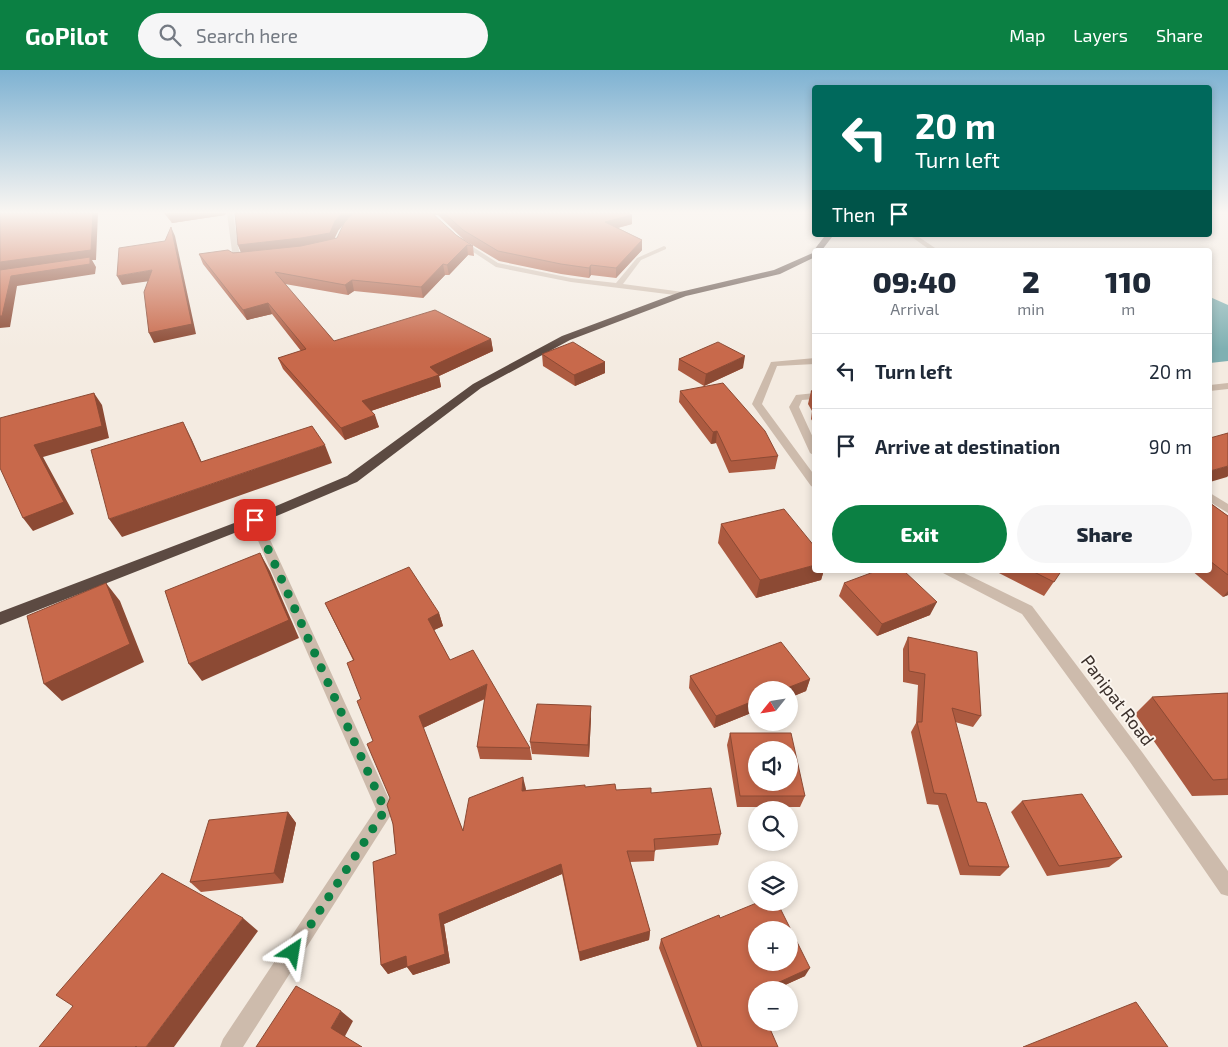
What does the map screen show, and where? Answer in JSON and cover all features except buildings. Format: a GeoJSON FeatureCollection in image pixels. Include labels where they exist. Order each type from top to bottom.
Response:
{"type":"FeatureCollection","features":[{"type":"Feature","properties":{"kind":"highway"},"geometry":{"type":"LineString","coordinates":[[0,619],[255,520],[352,479],[477,386],[566,338],[683,294],[777,272],[805,259]]}},
{"type":"Feature","properties":{"kind":"street"},"geometry":{"type":"LineString","coordinates":[[488,259],[496,264],[571,280],[683,294]]}},
{"type":"Feature","properties":{"kind":"street"},"geometry":{"type":"LineString","coordinates":[[618,286],[640,259]]}},
{"type":"Feature","properties":{"kind":"street"},"geometry":{"type":"LineString","coordinates":[[812,361],[774,364],[757,404],[812,480]]}},
{"type":"Feature","properties":{"kind":"street"},"geometry":{"type":"LineString","coordinates":[[1212,388],[1228,386]]}},
{"type":"Feature","properties":{"kind":"street"},"geometry":{"type":"LineString","coordinates":[[812,396],[799,397],[794,406],[812,446]]}},
{"type":"Feature","properties":{"kind":"street"},"geometry":{"type":"LineString","coordinates":[[794,454],[812,453]]}},
{"type":"Feature","properties":{"kind":"street"},"geometry":{"type":"LineString","coordinates":[[1212,498],[1228,509]]}},
{"type":"Feature","properties":{"kind":"street"},"geometry":{"type":"LineString","coordinates":[[231,1047],[385,810],[255,520]]}},
{"type":"Feature","properties":{"kind":"street","name":"Panipat Road"},"geometry":{"type":"LineString","coordinates":[[952,573],[1027,610],[1136,757],[1228,887]]}},
{"type":"Feature","properties":{"kind":"water"},"geometry":{"type":"Polygon","coordinates":[[[1212,298],[1228,305],[1228,361],[1212,363],[1212,298]]]}},
{"type":"Feature","properties":{"kind":"route"},"geometry":{"type":"LineString","coordinates":[[255,520],[385,810],[293,952]]}}]}
